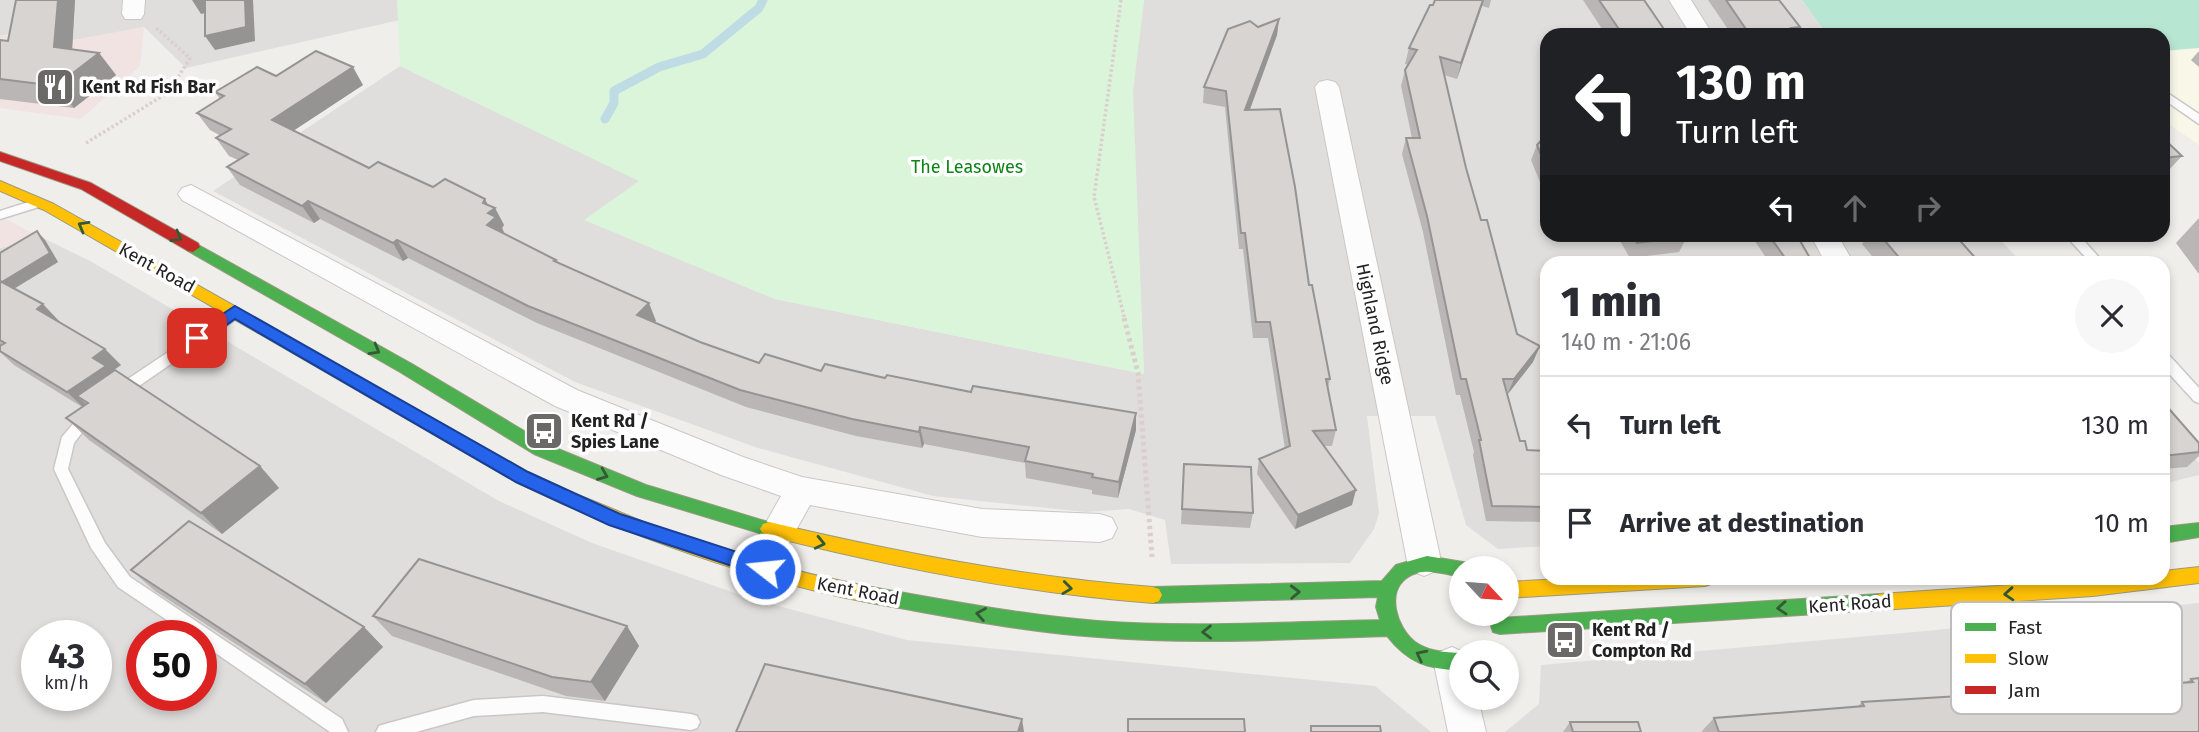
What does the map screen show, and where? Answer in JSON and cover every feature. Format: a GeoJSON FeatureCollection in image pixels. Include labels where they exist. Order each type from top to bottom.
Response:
{"type":"FeatureCollection","features":[{"type":"Feature","properties":{"kind":"main road"},"geometry":{"type":"LineString","coordinates":[[0,156],[86,186],[370,347],[540,449],[643,491],[777,533],[1009,581],[1089,591],[1161,595],[1385,589]]}},
{"type":"Feature","properties":{"kind":"main road","name":"Kent Road"},"geometry":{"type":"LineString","coordinates":[[0,187],[39,203],[534,483],[615,520],[715,555],[839,590],[1095,629],[1164,633],[1389,628]]}},
{"type":"Feature","properties":{"kind":"main road"},"geometry":{"type":"LineString","coordinates":[[2170,534],[2199,530]]}},
{"type":"Feature","properties":{"kind":"main road"},"geometry":{"type":"LineString","coordinates":[[1449,564],[1424,561],[1400,570],[1385,589],[1384,608],[1389,628],[1405,646],[1427,660],[1449,662]]}},
{"type":"Feature","properties":{"kind":"main road","name":"Kent Road"},"geometry":{"type":"LineString","coordinates":[[2170,579],[2199,575]]}},
{"type":"Feature","properties":{"kind":"main road"},"geometry":{"type":"LineString","coordinates":[[1519,589],[1590,585]]}},
{"type":"Feature","properties":{"kind":"main road","name":"Kent Road"},"geometry":{"type":"LineString","coordinates":[[1519,619],[2117,585]]}},
{"type":"Feature","properties":{"kind":"street"},"geometry":{"type":"LineString","coordinates":[[1680,0],[1698,28]]}},
{"type":"Feature","properties":{"kind":"street","name":"Highland Ridge"},"geometry":{"type":"LineString","coordinates":[[1327,87],[1424,561]]}},
{"type":"Feature","properties":{"kind":"street"},"geometry":{"type":"LineString","coordinates":[[191,194],[566,398],[732,466],[802,489],[982,523],[1100,528]]}},
{"type":"Feature","properties":{"kind":"street"},"geometry":{"type":"LineString","coordinates":[[777,533],[802,489]]}},
{"type":"Feature","properties":{"kind":"street"},"geometry":{"type":"LineString","coordinates":[[1464,710],[1467,732]]}},
{"type":"Feature","properties":{"kind":"lane"},"geometry":{"type":"LineString","coordinates":[[2170,99],[2199,120]]}},
{"type":"Feature","properties":{"kind":"lane"},"geometry":{"type":"LineString","coordinates":[[0,215],[39,203]]}},
{"type":"Feature","properties":{"kind":"lane"},"geometry":{"type":"LineString","coordinates":[[2078,242],[2091,256]]}},
{"type":"Feature","properties":{"kind":"lane"},"geometry":{"type":"LineString","coordinates":[[235,312],[104,404],[67,441],[61,469],[106,556],[124,582],[336,725],[339,732]]}},
{"type":"Feature","properties":{"kind":"lane"},"geometry":{"type":"LineString","coordinates":[[2170,366],[2199,397]]}},
{"type":"Feature","properties":{"kind":"lane"},"geometry":{"type":"LineString","coordinates":[[385,732],[474,708],[543,704],[691,722]]}},
{"type":"Feature","properties":{"kind":"path"},"geometry":{"type":"LineString","coordinates":[[1121,0],[1094,197],[1138,373],[1152,557],[1161,595]]}},
{"type":"Feature","properties":{"kind":"path"},"geometry":{"type":"LineString","coordinates":[[86,143],[169,92],[190,58],[134,7]]}},
{"type":"Feature","properties":{"kind":"shaded area"},"geometry":{"type":"Polygon","coordinates":[[[0,0],[397,0],[400,20],[186,68],[144,27],[72,41],[19,32],[0,36],[0,0]]]}},
{"type":"Feature","properties":{"kind":"shaded area"},"geometry":{"type":"Polygon","coordinates":[[[1144,0],[1802,0],[1822,28],[1540,28],[1540,242],[2002,242],[2015,256],[1540,256],[1540,546],[1498,549],[1466,525],[1435,416],[1367,416],[1379,513],[1374,529],[1350,563],[1171,564],[1165,520],[1129,509],[1086,512],[933,496],[758,448],[575,382],[213,191],[400,66],[640,181],[585,220],[775,299],[1144,374],[1132,92],[1144,0]]]}},
{"type":"Feature","properties":{"kind":"shaded area"},"geometry":{"type":"Polygon","coordinates":[[[1802,0],[2199,0],[2199,145],[2170,125],[2170,28],[1822,28],[1802,0]]]}},
{"type":"Feature","properties":{"kind":"shaded area"},"geometry":{"type":"Polygon","coordinates":[[[144,27],[140,66],[81,119],[0,108],[0,36],[19,32],[12,51],[144,27]]]}},
{"type":"Feature","properties":{"kind":"shaded area"},"geometry":{"type":"Polygon","coordinates":[[[0,216],[38,236],[0,248],[0,216]]]}},
{"type":"Feature","properties":{"kind":"shaded area"},"geometry":{"type":"Polygon","coordinates":[[[39,236],[92,262],[499,501],[592,543],[752,599],[907,640],[1375,686],[1431,732],[0,732],[0,248],[39,236]]]}},
{"type":"Feature","properties":{"kind":"shaded area"},"geometry":{"type":"Polygon","coordinates":[[[2170,431],[2199,463],[2199,475],[2170,482],[2170,431]]]}},
{"type":"Feature","properties":{"kind":"shaded area"},"geometry":{"type":"Polygon","coordinates":[[[2199,603],[2199,732],[1505,732],[1539,704],[1541,665],[1951,628],[1951,714],[2182,714],[2182,605],[2199,603]]]}},
{"type":"Feature","properties":{"kind":"green space","name":"The Leasowes"},"geometry":{"type":"Polygon","coordinates":[[[397,0],[1144,0],[1133,92],[1144,374],[775,299],[584,220],[639,181],[400,66],[397,0]]]}},
{"type":"Feature","properties":{"kind":"green space"},"geometry":{"type":"Polygon","coordinates":[[[1802,0],[2199,0],[2199,48],[2170,50],[2170,28],[1822,28],[1802,0]]]}},
{"type":"Feature","properties":{"kind":"building"},"geometry":{"type":"Polygon","coordinates":[[[16,0],[58,0],[54,47],[99,53],[56,86],[0,79],[0,40],[8,41],[16,0]]]}},
{"type":"Feature","properties":{"kind":"building"},"geometry":{"type":"Polygon","coordinates":[[[205,0],[245,0],[246,27],[205,36],[205,0]]]}},
{"type":"Feature","properties":{"kind":"building"},"geometry":{"type":"Polygon","coordinates":[[[1435,0],[1483,0],[1461,63],[1440,57],[1466,168],[1481,220],[1487,220],[1517,334],[1540,346],[1514,379],[1503,379],[1520,441],[1525,441],[1527,450],[1540,451],[1540,507],[1492,506],[1481,440],[1466,379],[1461,379],[1427,216],[1406,138],[1420,138],[1405,70],[1417,50],[1409,48],[1430,5],[1433,5],[1435,0]]]}},
{"type":"Feature","properties":{"kind":"building"},"geometry":{"type":"Polygon","coordinates":[[[1599,0],[1644,0],[1663,28],[1618,28],[1599,0]]]}},
{"type":"Feature","properties":{"kind":"building"},"geometry":{"type":"Polygon","coordinates":[[[1726,0],[1779,0],[1800,27],[1791,28],[1745,28],[1726,0]]]}},
{"type":"Feature","properties":{"kind":"building"},"geometry":{"type":"Polygon","coordinates":[[[1279,19],[1245,110],[1280,109],[1295,187],[1309,285],[1312,285],[1330,379],[1326,379],[1336,430],[1313,431],[1356,490],[1298,515],[1259,459],[1290,446],[1270,322],[1256,322],[1245,233],[1241,233],[1226,91],[1204,87],[1228,29],[1250,21],[1258,27],[1279,19]]]}},
{"type":"Feature","properties":{"kind":"building"},"geometry":{"type":"Polygon","coordinates":[[[316,51],[353,67],[272,120],[369,168],[378,162],[433,187],[445,179],[485,199],[483,203],[495,208],[488,213],[496,217],[487,225],[556,260],[554,261],[649,303],[637,315],[759,363],[765,354],[821,371],[825,364],[885,378],[887,375],[971,392],[973,386],[1136,413],[1119,482],[1092,477],[1093,474],[1025,461],[1029,447],[920,427],[919,432],[852,419],[740,390],[528,306],[397,240],[393,243],[308,201],[302,206],[227,167],[248,154],[216,138],[231,129],[197,113],[224,96],[215,92],[257,67],[276,76],[316,51]]]}},
{"type":"Feature","properties":{"kind":"building"},"geometry":{"type":"Polygon","coordinates":[[[2170,145],[2182,156],[2170,157],[2170,145]]]}},
{"type":"Feature","properties":{"kind":"building"},"geometry":{"type":"Polygon","coordinates":[[[37,231],[50,253],[0,281],[0,253],[37,231]]]}},
{"type":"Feature","properties":{"kind":"building"},"geometry":{"type":"Polygon","coordinates":[[[1774,242],[1801,242],[1809,256],[1784,256],[1774,242]]]}},
{"type":"Feature","properties":{"kind":"building"},"geometry":{"type":"Polygon","coordinates":[[[1886,242],[1961,242],[1974,256],[1898,256],[1886,242]]]}},
{"type":"Feature","properties":{"kind":"building"},"geometry":{"type":"Polygon","coordinates":[[[0,281],[43,304],[37,309],[105,349],[93,358],[106,366],[67,392],[0,351],[0,346],[5,343],[0,340],[0,281]]]}},
{"type":"Feature","properties":{"kind":"building"},"geometry":{"type":"Polygon","coordinates":[[[115,370],[260,466],[201,513],[66,418],[88,403],[77,396],[115,370]]]}},
{"type":"Feature","properties":{"kind":"building"},"geometry":{"type":"Polygon","coordinates":[[[2170,410],[2199,443],[2199,452],[2170,455],[2170,410]]]}},
{"type":"Feature","properties":{"kind":"building"},"geometry":{"type":"Polygon","coordinates":[[[1184,464],[1251,467],[1253,513],[1182,509],[1184,464]]]}},
{"type":"Feature","properties":{"kind":"building"},"geometry":{"type":"Polygon","coordinates":[[[189,521],[364,627],[305,684],[217,626],[217,620],[207,620],[131,570],[189,521]]]}},
{"type":"Feature","properties":{"kind":"building"},"geometry":{"type":"Polygon","coordinates":[[[419,559],[627,626],[591,682],[552,677],[373,616],[419,559]]]}},
{"type":"Feature","properties":{"kind":"building"},"geometry":{"type":"Polygon","coordinates":[[[765,664],[1022,719],[1018,732],[736,732],[765,664]]]}},
{"type":"Feature","properties":{"kind":"building"},"geometry":{"type":"Polygon","coordinates":[[[2199,678],[2199,732],[1719,732],[1714,718],[1864,706],[1862,702],[1951,697],[1951,714],[2182,714],[2182,683],[2193,682],[2191,679],[2199,678]]]}},
{"type":"Feature","properties":{"kind":"building"},"geometry":{"type":"Polygon","coordinates":[[[1128,719],[1244,719],[1245,732],[1128,732],[1128,719]]]}},
{"type":"Feature","properties":{"kind":"building"},"geometry":{"type":"Polygon","coordinates":[[[1570,722],[1638,722],[1641,732],[1573,732],[1570,722]]]}},
{"type":"Feature","properties":{"kind":"building"},"geometry":{"type":"Polygon","coordinates":[[[1311,726],[1380,726],[1381,732],[1311,732],[1311,726]]]}},
{"type":"Feature","properties":{"kind":"waterway"},"geometry":{"type":"LineString","coordinates":[[605,119],[614,103],[614,91],[659,67],[703,54],[759,8],[763,0]]}},
{"type":"Feature","properties":{"kind":"traffic: fast"},"geometry":{"type":"LineString","coordinates":[[193,247],[406,368],[540,449],[643,491],[769,529]]}},
{"type":"Feature","properties":{"kind":"traffic: fast"},"geometry":{"type":"LineString","coordinates":[[263,329],[522,477],[567,498]]}},
{"type":"Feature","properties":{"kind":"traffic: fast"},"geometry":{"type":"LineString","coordinates":[[2170,534],[2199,530]]}},
{"type":"Feature","properties":{"kind":"traffic: fast"},"geometry":{"type":"LineString","coordinates":[[1449,567],[1427,564],[1402,571],[1389,586],[1386,607],[1392,628],[1407,647],[1430,660],[1449,661]]}},
{"type":"Feature","properties":{"kind":"traffic: fast"},"geometry":{"type":"LineString","coordinates":[[1153,595],[1385,589]]}},
{"type":"Feature","properties":{"kind":"traffic: fast"},"geometry":{"type":"LineString","coordinates":[[871,595],[984,615],[1097,629],[1243,632],[1389,628]]}},
{"type":"Feature","properties":{"kind":"traffic: fast"},"geometry":{"type":"LineString","coordinates":[[1519,625],[1880,602]]}},
{"type":"Feature","properties":{"kind":"traffic: slow"},"geometry":{"type":"LineString","coordinates":[[0,186],[49,207],[263,329]]}},
{"type":"Feature","properties":{"kind":"traffic: slow"},"geometry":{"type":"LineString","coordinates":[[567,498],[602,514],[716,556],[794,579],[871,595]]}},
{"type":"Feature","properties":{"kind":"traffic: slow"},"geometry":{"type":"LineString","coordinates":[[769,529],[960,571],[1056,586],[1153,595]]}},
{"type":"Feature","properties":{"kind":"traffic: slow"},"geometry":{"type":"LineString","coordinates":[[2170,579],[2199,575]]}},
{"type":"Feature","properties":{"kind":"traffic: slow"},"geometry":{"type":"LineString","coordinates":[[1519,589],[1590,585]]}},
{"type":"Feature","properties":{"kind":"traffic: slow"},"geometry":{"type":"LineString","coordinates":[[1880,602],[2117,585]]}},
{"type":"Feature","properties":{"kind":"traffic: jam"},"geometry":{"type":"LineString","coordinates":[[0,156],[86,186],[193,247]]}},
{"type":"Feature","properties":{"kind":"place","name":"Kent Rd Fish Bar"},"geometry":{"type":"Point","coordinates":[55,87]}},
{"type":"Feature","properties":{"kind":"place","name":"Kent Rd / Spies Lane"},"geometry":{"type":"Point","coordinates":[544,431]}},
{"type":"Feature","properties":{"kind":"place","name":"Kent Rd / Compton Rd"},"geometry":{"type":"Point","coordinates":[1565,640]}},
{"type":"Feature","properties":{"kind":"route"},"geometry":{"type":"LineString","coordinates":[[197,338],[235,312],[522,477],[615,520],[715,555],[765,569]]}}]}
